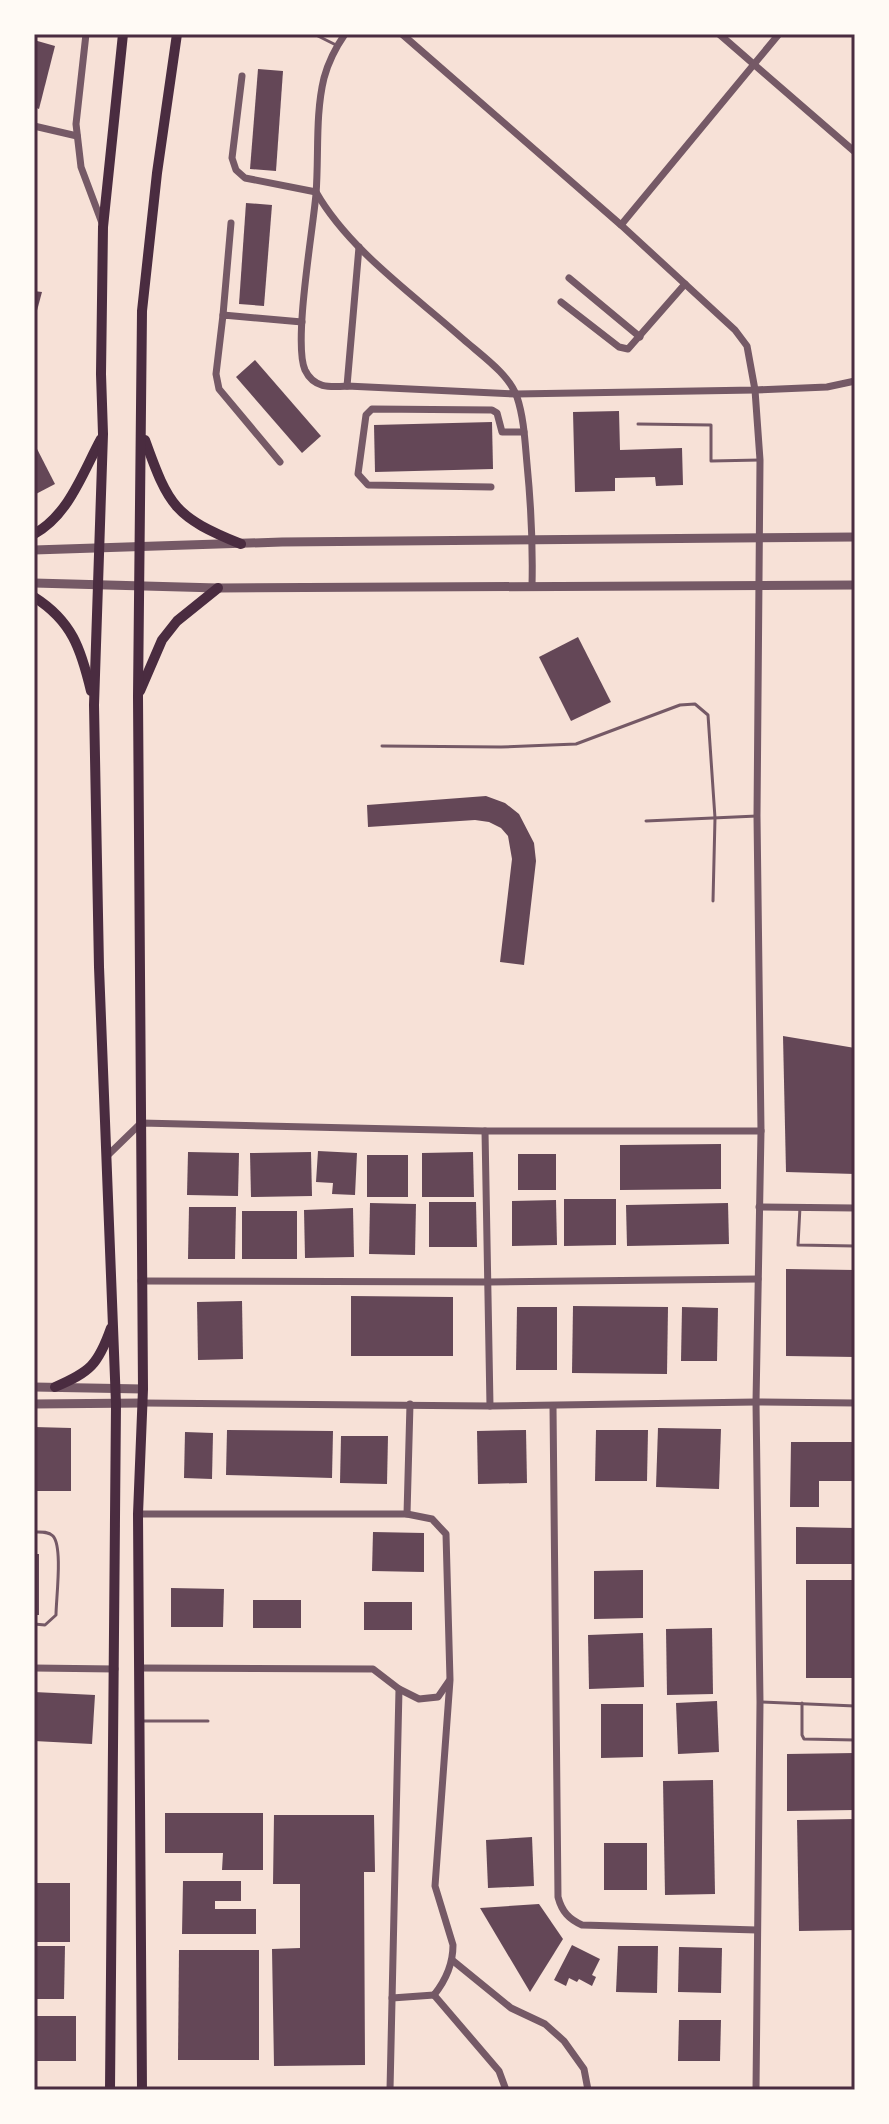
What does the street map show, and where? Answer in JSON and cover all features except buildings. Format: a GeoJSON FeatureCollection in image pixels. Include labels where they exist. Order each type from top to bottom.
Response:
{"type":"FeatureCollection","features":[{"type":"Feature","properties":{"kind":"main road"},"geometry":{"type":"LineString","coordinates":[[110,2090],[116,1404],[99,967],[94,705],[103,434],[103,227],[123,34]]}},
{"type":"Feature","properties":{"kind":"main road"},"geometry":{"type":"LineString","coordinates":[[142,2090],[138,1514],[143,1389],[138,697],[142,311],[157,173],[177,34]]}},
{"type":"Feature","properties":{"kind":"main road"},"geometry":{"type":"LineString","coordinates":[[142,431],[167,496],[186,518],[241,544]]}},
{"type":"Feature","properties":{"kind":"main road"},"geometry":{"type":"LineString","coordinates":[[34,534],[55,518],[69,499],[103,434]]}},
{"type":"Feature","properties":{"kind":"main road"},"geometry":{"type":"LineString","coordinates":[[138,697],[162,640],[177,621],[218,588]]}},
{"type":"Feature","properties":{"kind":"main road"},"geometry":{"type":"LineString","coordinates":[[34,597],[57,613],[71,630],[80,651],[94,705]]}},
{"type":"Feature","properties":{"kind":"main road"},"geometry":{"type":"LineString","coordinates":[[55,1387],[76,1378],[95,1364],[102,1354],[113,1322]]}},
{"type":"Feature","properties":{"kind":"street"},"geometry":{"type":"LineString","coordinates":[[86,34],[77,136],[81,167],[103,227]]}},
{"type":"Feature","properties":{"kind":"street"},"geometry":{"type":"LineString","coordinates":[[345,34],[324,78],[302,322],[304,368],[311,379],[325,388],[347,386],[516,394],[755,390],[851,383]]}},
{"type":"Feature","properties":{"kind":"street"},"geometry":{"type":"LineString","coordinates":[[402,34],[621,225],[735,330],[747,346],[755,390],[760,460],[757,816],[761,1131],[756,1402],[760,1702],[756,2090]]}},
{"type":"Feature","properties":{"kind":"street"},"geometry":{"type":"LineString","coordinates":[[719,34],[855,152]]}},
{"type":"Feature","properties":{"kind":"street"},"geometry":{"type":"LineString","coordinates":[[621,225],[779,34]]}},
{"type":"Feature","properties":{"kind":"street"},"geometry":{"type":"LineString","coordinates":[[242,76],[232,158],[236,170],[245,178],[316,192]]}},
{"type":"Feature","properties":{"kind":"street"},"geometry":{"type":"LineString","coordinates":[[34,126],[77,136]]}},
{"type":"Feature","properties":{"kind":"street"},"geometry":{"type":"LineString","coordinates":[[316,192],[329,216],[359,247],[495,366],[516,394],[524,432],[533,539],[532,586]]}},
{"type":"Feature","properties":{"kind":"street"},"geometry":{"type":"LineString","coordinates":[[231,223],[216,374],[219,389],[280,462]]}},
{"type":"Feature","properties":{"kind":"street"},"geometry":{"type":"LineString","coordinates":[[347,386],[359,247]]}},
{"type":"Feature","properties":{"kind":"street"},"geometry":{"type":"LineString","coordinates":[[569,278],[640,337]]}},
{"type":"Feature","properties":{"kind":"street"},"geometry":{"type":"LineString","coordinates":[[561,302],[619,347],[628,349],[685,284]]}},
{"type":"Feature","properties":{"kind":"street"},"geometry":{"type":"LineString","coordinates":[[223,315],[302,322]]}},
{"type":"Feature","properties":{"kind":"street"},"geometry":{"type":"LineString","coordinates":[[491,487],[368,485],[358,474],[366,415],[372,409],[492,410],[497,413],[502,432],[524,432]]}},
{"type":"Feature","properties":{"kind":"street"},"geometry":{"type":"LineString","coordinates":[[34,550],[533,539],[855,537]]}},
{"type":"Feature","properties":{"kind":"street"},"geometry":{"type":"LineString","coordinates":[[34,583],[218,588],[855,585]]}},
{"type":"Feature","properties":{"kind":"street"},"geometry":{"type":"LineString","coordinates":[[107,1156],[141,1123],[485,1131],[761,1131]]}},
{"type":"Feature","properties":{"kind":"street"},"geometry":{"type":"LineString","coordinates":[[485,1131],[490,1406]]}},
{"type":"Feature","properties":{"kind":"street"},"geometry":{"type":"LineString","coordinates":[[759,1207],[855,1208]]}},
{"type":"Feature","properties":{"kind":"street"},"geometry":{"type":"LineString","coordinates":[[141,1281],[758,1279]]}},
{"type":"Feature","properties":{"kind":"street"},"geometry":{"type":"LineString","coordinates":[[34,1387],[143,1389]]}},
{"type":"Feature","properties":{"kind":"street"},"geometry":{"type":"LineString","coordinates":[[34,1404],[553,1406],[855,1403]]}},
{"type":"Feature","properties":{"kind":"street"},"geometry":{"type":"LineString","coordinates":[[407,1514],[410,1404]]}},
{"type":"Feature","properties":{"kind":"street"},"geometry":{"type":"LineString","coordinates":[[553,1406],[558,1897],[566,1915],[573,1921],[592,1926],[757,1930]]}},
{"type":"Feature","properties":{"kind":"street"},"geometry":{"type":"LineString","coordinates":[[138,1514],[407,1514],[432,1519],[446,1534],[450,1680],[435,1886],[453,1945],[446,1977],[434,1995]]}},
{"type":"Feature","properties":{"kind":"street"},"geometry":{"type":"LineString","coordinates":[[34,1668],[115,1669]]}},
{"type":"Feature","properties":{"kind":"street"},"geometry":{"type":"LineString","coordinates":[[141,1668],[373,1669],[399,1689],[419,1699],[438,1697],[450,1680]]}},
{"type":"Feature","properties":{"kind":"street"},"geometry":{"type":"LineString","coordinates":[[390,2090],[399,1689]]}},
{"type":"Feature","properties":{"kind":"street"},"geometry":{"type":"LineString","coordinates":[[452,1960],[511,2008],[545,2024],[564,2041],[584,2069],[588,2090]]}},
{"type":"Feature","properties":{"kind":"street"},"geometry":{"type":"LineString","coordinates":[[392,1998],[434,1995]]}},
{"type":"Feature","properties":{"kind":"street"},"geometry":{"type":"LineString","coordinates":[[434,1995],[499,2071],[506,2090]]}},
{"type":"Feature","properties":{"kind":"lane"},"geometry":{"type":"LineString","coordinates":[[314,34],[337,46]]}},
{"type":"Feature","properties":{"kind":"lane"},"geometry":{"type":"LineString","coordinates":[[638,424],[711,425],[711,461],[760,460]]}},
{"type":"Feature","properties":{"kind":"lane"},"geometry":{"type":"LineString","coordinates":[[382,746],[576,744],[680,705],[695,704],[708,715],[715,818],[713,901]]}},
{"type":"Feature","properties":{"kind":"lane"},"geometry":{"type":"LineString","coordinates":[[646,821],[757,816]]}},
{"type":"Feature","properties":{"kind":"lane"},"geometry":{"type":"LineString","coordinates":[[800,1207],[798,1245],[855,1246]]}},
{"type":"Feature","properties":{"kind":"lane"},"geometry":{"type":"LineString","coordinates":[[34,1532],[54,1536],[58,1548],[56,1615],[45,1625],[34,1624]]}},
{"type":"Feature","properties":{"kind":"lane"},"geometry":{"type":"LineString","coordinates":[[760,1702],[855,1706]]}},
{"type":"Feature","properties":{"kind":"lane"},"geometry":{"type":"LineString","coordinates":[[802,1703],[804,1739],[855,1740]]}},
{"type":"Feature","properties":{"kind":"lane"},"geometry":{"type":"LineString","coordinates":[[141,1721],[208,1721]]}}]}
